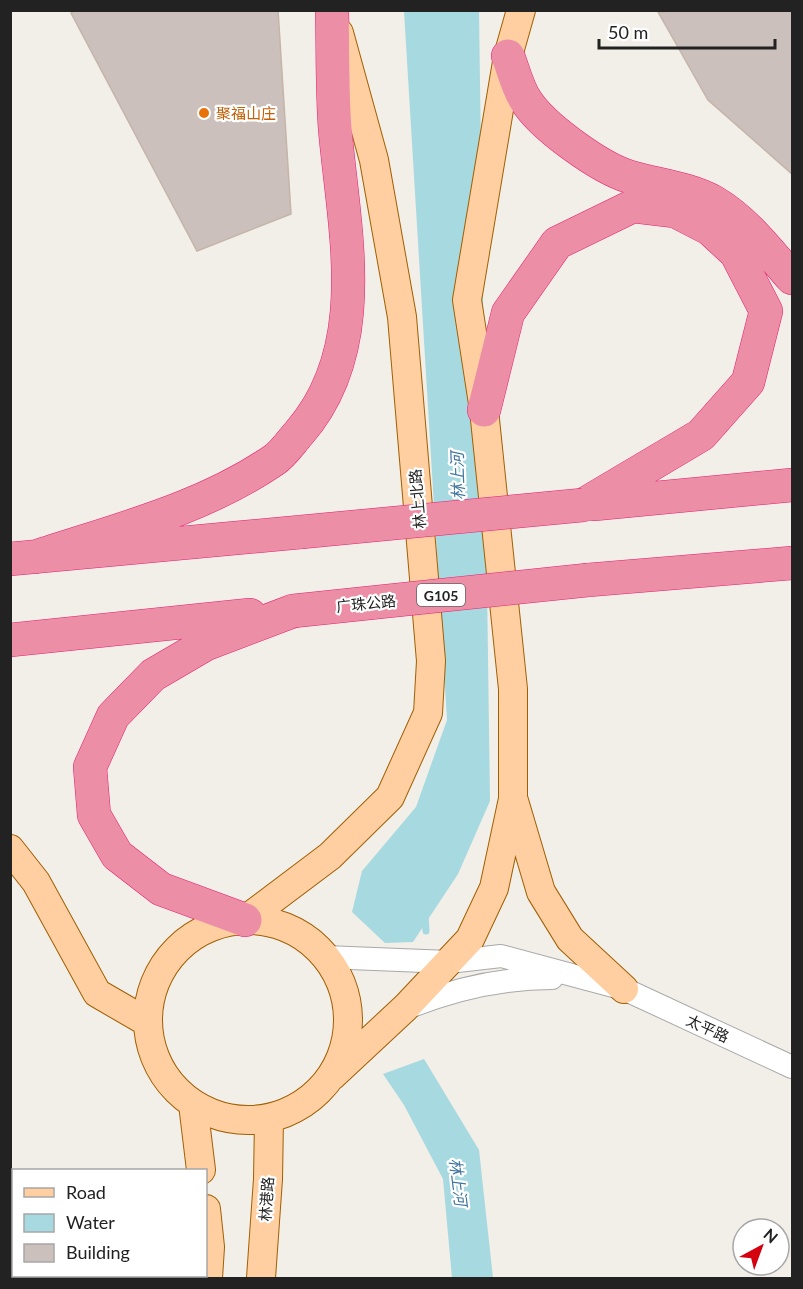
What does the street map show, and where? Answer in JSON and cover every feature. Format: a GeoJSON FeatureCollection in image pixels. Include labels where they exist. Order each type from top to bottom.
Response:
{"type":"FeatureCollection","features":[{"type":"Feature","properties":{"kind":"highway"},"geometry":{"type":"LineString","coordinates":[[23,558],[172,512],[228,486],[276,459],[318,411],[341,357],[347,302],[348,231],[335,128],[333,10]]}},
{"type":"Feature","properties":{"kind":"highway"},"geometry":{"type":"LineString","coordinates":[[508,56],[525,98],[542,120],[594,158],[627,176],[686,191],[712,201],[742,221],[792,278]]}},
{"type":"Feature","properties":{"kind":"highway"},"geometry":{"type":"LineString","coordinates":[[484,410],[508,313],[557,243],[633,206],[675,211],[710,228],[736,253],[766,311],[748,382],[701,435],[583,506]]}},
{"type":"Feature","properties":{"kind":"highway"},"geometry":{"type":"LineString","coordinates":[[23,558],[792,485]]}},
{"type":"Feature","properties":{"kind":"highway","name":"广珠公路"},"geometry":{"type":"LineString","coordinates":[[10,640],[588,580],[792,563]]}},
{"type":"Feature","properties":{"kind":"highway"},"geometry":{"type":"LineString","coordinates":[[245,920],[161,889],[117,855],[94,815],[90,767],[113,716],[153,675],[206,644],[293,611]]}},
{"type":"Feature","properties":{"kind":"main road","name":"林上北路"},"geometry":{"type":"LineString","coordinates":[[245,920],[330,856],[390,797],[428,713],[431,661],[402,317],[374,160],[333,10]]}},
{"type":"Feature","properties":{"kind":"main road"},"geometry":{"type":"LineString","coordinates":[[332,1076],[348,1028],[346,1003],[339,978],[325,957],[303,937],[275,924],[245,920],[214,925],[186,940],[165,962],[151,991],[147,1022],[153,1054],[169,1083],[193,1104],[217,1116],[243,1121],[269,1119],[294,1110],[315,1095],[332,1076],[406,1007],[470,939],[494,888],[513,799],[513,689],[484,410],[467,300],[508,56],[521,10]]}},
{"type":"Feature","properties":{"kind":"main road"},"geometry":{"type":"LineString","coordinates":[[513,799],[541,892],[570,939],[624,989]]}},
{"type":"Feature","properties":{"kind":"main road"},"geometry":{"type":"LineString","coordinates":[[10,849],[36,882],[97,993],[147,1022]]}},
{"type":"Feature","properties":{"kind":"main road"},"geometry":{"type":"LineString","coordinates":[[193,1104],[201,1169]]}},
{"type":"Feature","properties":{"kind":"main road","name":"林港路"},"geometry":{"type":"LineString","coordinates":[[261,1278],[268,1179],[269,1119]]}},
{"type":"Feature","properties":{"kind":"main road"},"geometry":{"type":"LineString","coordinates":[[207,1218],[210,1247],[208,1278]]}},
{"type":"Feature","properties":{"kind":"street"},"geometry":{"type":"LineString","coordinates":[[325,957],[449,962],[501,956],[624,989]]}},
{"type":"Feature","properties":{"kind":"street"},"geometry":{"type":"LineString","coordinates":[[406,1007],[446,993],[523,978],[566,978],[624,989]]}},
{"type":"Feature","properties":{"kind":"street","name":"太平路"},"geometry":{"type":"LineString","coordinates":[[624,989],[792,1067]]}},
{"type":"Feature","properties":{"kind":"water"},"geometry":{"type":"Polygon","coordinates":[[[404,11],[479,11],[490,801],[458,874],[413,942],[385,943],[352,912],[362,871],[416,807],[447,720],[404,11]]]}},
{"type":"Feature","properties":{"kind":"water"},"geometry":{"type":"Polygon","coordinates":[[[424,1059],[479,1150],[493,1278],[452,1278],[443,1179],[404,1105],[383,1074],[424,1059]]]}},
{"type":"Feature","properties":{"kind":"building","name":"聚福山庄"},"geometry":{"type":"Polygon","coordinates":[[[76,10],[278,10],[291,214],[197,251],[71,13],[76,10]]]}},
{"type":"Feature","properties":{"kind":"building"},"geometry":{"type":"Polygon","coordinates":[[[792,10],[792,174],[708,100],[658,12],[792,10]]]}},
{"type":"Feature","properties":{"kind":"waterway","name":"林上河"},"geometry":{"type":"LineString","coordinates":[[425,915],[426,931]]}},
{"type":"Feature","properties":{"kind":"place","name":"聚福山庄"},"geometry":{"type":"Point","coordinates":[204,113]}}]}
